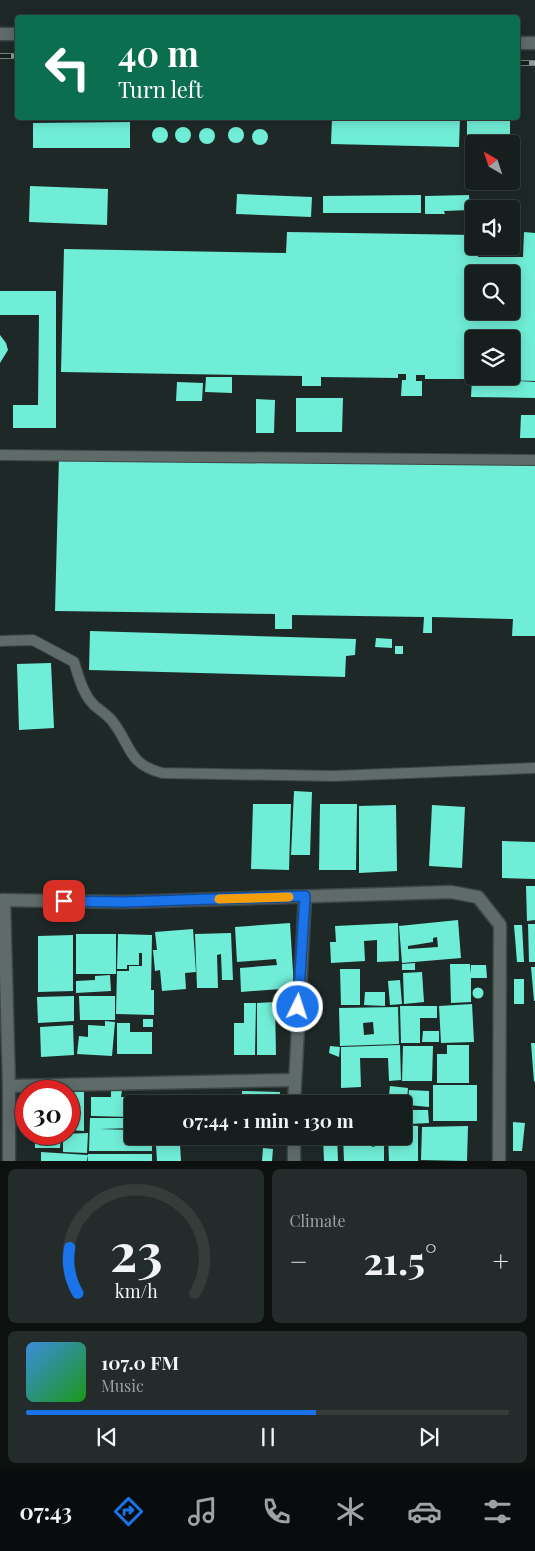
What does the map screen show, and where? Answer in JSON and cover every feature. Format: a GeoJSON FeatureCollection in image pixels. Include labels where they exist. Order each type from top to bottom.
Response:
{"type":"FeatureCollection","features":[{"type":"Feature","properties":{"kind":"street"},"geometry":{"type":"LineString","coordinates":[[0,34],[15,34]]}},
{"type":"Feature","properties":{"kind":"street"},"geometry":{"type":"LineString","coordinates":[[520,43],[535,43]]}},
{"type":"Feature","properties":{"kind":"street"},"geometry":{"type":"LineString","coordinates":[[8,1161],[9,1086],[2,900],[123,902],[451,892],[478,897],[500,925],[499,1161]]}},
{"type":"Feature","properties":{"kind":"street"},"geometry":{"type":"LineString","coordinates":[[294,1095],[305,896]]}},
{"type":"Feature","properties":{"kind":"street"},"geometry":{"type":"LineString","coordinates":[[9,1086],[293,1080]]}},
{"type":"Feature","properties":{"kind":"street"},"geometry":{"type":"LineString","coordinates":[[294,1145],[294,1161]]}},
{"type":"Feature","properties":{"kind":"lane"},"geometry":{"type":"LineString","coordinates":[[0,455],[535,460]]}},
{"type":"Feature","properties":{"kind":"lane"},"geometry":{"type":"LineString","coordinates":[[0,641],[34,640],[74,662],[86,694],[92,703],[113,722],[135,760],[147,769],[162,773],[334,776],[535,768]]}},
{"type":"Feature","properties":{"kind":"building"},"geometry":{"type":"Polygon","coordinates":[[[332,120],[460,120],[459,147],[331,144],[332,120]]]}},
{"type":"Feature","properties":{"kind":"building"},"geometry":{"type":"Polygon","coordinates":[[[467,120],[510,120],[510,135],[467,135],[467,120]]]}},
{"type":"Feature","properties":{"kind":"building"},"geometry":{"type":"Polygon","coordinates":[[[130,122],[130,148],[33,148],[33,123],[130,122]]]}},
{"type":"Feature","properties":{"kind":"building"},"geometry":{"type":"Polygon","coordinates":[[[160,127],[168,135],[160,143],[152,135],[160,127]]]}},
{"type":"Feature","properties":{"kind":"building"},"geometry":{"type":"Polygon","coordinates":[[[183,127],[191,135],[183,143],[175,135],[183,127]]]}},
{"type":"Feature","properties":{"kind":"building"},"geometry":{"type":"Polygon","coordinates":[[[236,127],[244,135],[236,143],[228,135],[236,127]]]}},
{"type":"Feature","properties":{"kind":"building"},"geometry":{"type":"Polygon","coordinates":[[[207,128],[215,136],[207,144],[199,136],[207,128]]]}},
{"type":"Feature","properties":{"kind":"building"},"geometry":{"type":"Polygon","coordinates":[[[260,129],[268,137],[260,145],[252,137],[260,129]]]}},
{"type":"Feature","properties":{"kind":"building"},"geometry":{"type":"Polygon","coordinates":[[[30,186],[108,189],[107,225],[29,222],[30,186]]]}},
{"type":"Feature","properties":{"kind":"building"},"geometry":{"type":"Polygon","coordinates":[[[237,194],[312,197],[311,217],[236,214],[237,194]]]}},
{"type":"Feature","properties":{"kind":"building"},"geometry":{"type":"Polygon","coordinates":[[[421,195],[421,213],[323,213],[323,196],[421,195]]]}},
{"type":"Feature","properties":{"kind":"building"},"geometry":{"type":"Polygon","coordinates":[[[469,195],[469,200],[465,200],[465,210],[444,211],[445,214],[425,214],[425,196],[469,195]]]}},
{"type":"Feature","properties":{"kind":"building"},"geometry":{"type":"Polygon","coordinates":[[[287,232],[465,235],[465,255],[478,255],[478,257],[523,257],[524,232],[535,233],[535,381],[520,381],[520,330],[465,330],[465,379],[425,379],[425,375],[416,375],[416,381],[422,381],[422,396],[401,396],[402,380],[406,380],[406,374],[398,374],[398,378],[321,377],[321,386],[302,386],[302,376],[61,372],[64,249],[286,253],[287,232]]]}},
{"type":"Feature","properties":{"kind":"building"},"geometry":{"type":"Polygon","coordinates":[[[0,291],[56,291],[56,428],[13,428],[13,405],[38,405],[39,315],[0,315],[0,291]]]}},
{"type":"Feature","properties":{"kind":"building"},"geometry":{"type":"Polygon","coordinates":[[[0,335],[6,343],[8,350],[0,363],[0,335]]]}},
{"type":"Feature","properties":{"kind":"building"},"geometry":{"type":"Polygon","coordinates":[[[206,377],[232,377],[232,393],[205,392],[206,377]]]}},
{"type":"Feature","properties":{"kind":"building"},"geometry":{"type":"Polygon","coordinates":[[[520,381],[535,382],[535,398],[471,397],[472,385],[520,385],[520,381]]]}},
{"type":"Feature","properties":{"kind":"building"},"geometry":{"type":"Polygon","coordinates":[[[177,382],[203,383],[202,401],[176,401],[177,382]]]}},
{"type":"Feature","properties":{"kind":"building"},"geometry":{"type":"Polygon","coordinates":[[[296,398],[343,398],[342,432],[296,432],[296,398]]]}},
{"type":"Feature","properties":{"kind":"building"},"geometry":{"type":"Polygon","coordinates":[[[256,399],[275,400],[274,433],[256,433],[256,399]]]}},
{"type":"Feature","properties":{"kind":"building"},"geometry":{"type":"Polygon","coordinates":[[[521,415],[535,415],[535,438],[520,438],[521,415]]]}},
{"type":"Feature","properties":{"kind":"building"},"geometry":{"type":"Polygon","coordinates":[[[59,456],[535,464],[535,636],[512,636],[513,619],[432,617],[432,633],[423,633],[424,617],[292,615],[292,629],[275,629],[275,614],[55,611],[59,456]]]}},
{"type":"Feature","properties":{"kind":"building"},"geometry":{"type":"Polygon","coordinates":[[[90,631],[356,639],[355,655],[346,656],[345,677],[89,670],[90,631]]]}},
{"type":"Feature","properties":{"kind":"building"},"geometry":{"type":"Polygon","coordinates":[[[376,638],[392,639],[392,648],[375,647],[376,638]]]}},
{"type":"Feature","properties":{"kind":"building"},"geometry":{"type":"Polygon","coordinates":[[[395,646],[403,646],[403,654],[395,654],[395,646]]]}},
{"type":"Feature","properties":{"kind":"building"},"geometry":{"type":"Polygon","coordinates":[[[51,663],[54,728],[19,730],[17,664],[51,663]]]}},
{"type":"Feature","properties":{"kind":"building"},"geometry":{"type":"Polygon","coordinates":[[[294,791],[312,792],[310,855],[291,855],[294,791]]]}},
{"type":"Feature","properties":{"kind":"building"},"geometry":{"type":"Polygon","coordinates":[[[253,804],[291,804],[289,870],[251,869],[253,804]]]}},
{"type":"Feature","properties":{"kind":"building"},"geometry":{"type":"Polygon","coordinates":[[[320,804],[357,804],[356,870],[319,870],[320,804]]]}},
{"type":"Feature","properties":{"kind":"building"},"geometry":{"type":"Polygon","coordinates":[[[396,805],[397,871],[359,873],[359,806],[396,805]]]}},
{"type":"Feature","properties":{"kind":"building"},"geometry":{"type":"Polygon","coordinates":[[[432,805],[465,807],[462,868],[429,866],[432,805]]]}},
{"type":"Feature","properties":{"kind":"building"},"geometry":{"type":"Polygon","coordinates":[[[502,841],[535,842],[535,879],[502,878],[502,841]]]}},
{"type":"Feature","properties":{"kind":"building"},"geometry":{"type":"Polygon","coordinates":[[[526,886],[535,886],[535,920],[527,921],[526,886]]]}},
{"type":"Feature","properties":{"kind":"building"},"geometry":{"type":"Polygon","coordinates":[[[458,920],[461,958],[402,963],[399,926],[458,920]],[[437,937],[433,938],[433,942],[408,946],[408,949],[438,947],[437,937]]]}},
{"type":"Feature","properties":{"kind":"building"},"geometry":{"type":"Polygon","coordinates":[[[290,923],[294,988],[241,992],[240,968],[277,965],[276,959],[237,962],[235,927],[290,923]]]}},
{"type":"Feature","properties":{"kind":"building"},"geometry":{"type":"Polygon","coordinates":[[[398,923],[399,961],[377,962],[377,940],[364,941],[365,961],[331,963],[330,942],[336,942],[335,926],[398,923]]]}},
{"type":"Feature","properties":{"kind":"building"},"geometry":{"type":"Polygon","coordinates":[[[528,924],[535,924],[535,962],[529,962],[528,924]]]}},
{"type":"Feature","properties":{"kind":"building"},"geometry":{"type":"Polygon","coordinates":[[[514,925],[522,925],[524,962],[517,962],[514,925]]]}},
{"type":"Feature","properties":{"kind":"building"},"geometry":{"type":"Polygon","coordinates":[[[193,929],[196,972],[185,973],[186,989],[162,991],[160,970],[155,971],[153,950],[157,950],[155,932],[193,929]]]}},
{"type":"Feature","properties":{"kind":"building"},"geometry":{"type":"Polygon","coordinates":[[[231,933],[233,980],[222,980],[221,954],[217,955],[218,988],[197,988],[195,934],[231,933]]]}},
{"type":"Feature","properties":{"kind":"building"},"geometry":{"type":"Polygon","coordinates":[[[76,934],[116,934],[116,974],[76,974],[76,934]]]}},
{"type":"Feature","properties":{"kind":"building"},"geometry":{"type":"Polygon","coordinates":[[[118,934],[152,935],[151,990],[154,990],[154,1015],[116,1014],[117,971],[129,971],[129,966],[142,966],[142,953],[139,953],[139,965],[127,965],[127,969],[117,969],[118,934]]]}},
{"type":"Feature","properties":{"kind":"building"},"geometry":{"type":"Polygon","coordinates":[[[73,935],[73,991],[38,992],[38,936],[73,935]]]}},
{"type":"Feature","properties":{"kind":"building"},"geometry":{"type":"Polygon","coordinates":[[[415,963],[415,970],[402,970],[402,964],[415,963]]]}},
{"type":"Feature","properties":{"kind":"building"},"geometry":{"type":"Polygon","coordinates":[[[450,964],[470,964],[470,974],[471,965],[486,965],[487,978],[471,978],[471,1002],[451,1003],[450,964]]]}},
{"type":"Feature","properties":{"kind":"building"},"geometry":{"type":"Polygon","coordinates":[[[531,967],[535,967],[535,1001],[534,1001],[531,967]]]}},
{"type":"Feature","properties":{"kind":"building"},"geometry":{"type":"Polygon","coordinates":[[[340,969],[360,969],[360,1005],[341,1005],[340,969]]]}},
{"type":"Feature","properties":{"kind":"building"},"geometry":{"type":"Polygon","coordinates":[[[422,972],[424,1002],[404,1004],[403,973],[422,972]]]}},
{"type":"Feature","properties":{"kind":"building"},"geometry":{"type":"Polygon","coordinates":[[[110,975],[111,991],[76,993],[76,981],[95,980],[95,976],[110,975]]]}},
{"type":"Feature","properties":{"kind":"building"},"geometry":{"type":"Polygon","coordinates":[[[514,979],[524,979],[524,1004],[514,1004],[514,979]]]}},
{"type":"Feature","properties":{"kind":"building"},"geometry":{"type":"Polygon","coordinates":[[[400,980],[402,1004],[390,1005],[388,981],[400,980]]]}},
{"type":"Feature","properties":{"kind":"building"},"geometry":{"type":"Polygon","coordinates":[[[476,988],[480,988],[483,993],[482,997],[476,998],[473,995],[473,991],[476,988]]]}},
{"type":"Feature","properties":{"kind":"building"},"geometry":{"type":"Polygon","coordinates":[[[365,992],[385,992],[385,1006],[364,1005],[365,992]]]}},
{"type":"Feature","properties":{"kind":"building"},"geometry":{"type":"Polygon","coordinates":[[[74,996],[74,1021],[38,1023],[37,997],[74,996]]]}},
{"type":"Feature","properties":{"kind":"building"},"geometry":{"type":"Polygon","coordinates":[[[79,996],[115,996],[115,1020],[80,1020],[79,996]]]}},
{"type":"Feature","properties":{"kind":"building"},"geometry":{"type":"Polygon","coordinates":[[[275,1002],[276,1055],[257,1055],[257,1003],[275,1002]]]}},
{"type":"Feature","properties":{"kind":"building"},"geometry":{"type":"Polygon","coordinates":[[[244,1003],[256,1003],[255,1055],[234,1055],[234,1023],[244,1023],[244,1003]]]}},
{"type":"Feature","properties":{"kind":"building"},"geometry":{"type":"Polygon","coordinates":[[[472,1004],[474,1042],[441,1043],[439,1006],[472,1004]]]}},
{"type":"Feature","properties":{"kind":"building"},"geometry":{"type":"Polygon","coordinates":[[[400,1006],[437,1006],[437,1018],[420,1018],[420,1043],[401,1043],[400,1006]]]}},
{"type":"Feature","properties":{"kind":"building"},"geometry":{"type":"Polygon","coordinates":[[[398,1007],[399,1044],[340,1046],[339,1008],[398,1007]],[[373,1022],[363,1023],[364,1035],[374,1034],[373,1022]]]}},
{"type":"Feature","properties":{"kind":"building"},"geometry":{"type":"Polygon","coordinates":[[[143,1019],[153,1019],[153,1027],[143,1027],[143,1019]]]}},
{"type":"Feature","properties":{"kind":"building"},"geometry":{"type":"Polygon","coordinates":[[[105,1021],[115,1022],[112,1056],[77,1054],[79,1036],[88,1037],[88,1025],[105,1026],[105,1021]]]}},
{"type":"Feature","properties":{"kind":"building"},"geometry":{"type":"Polygon","coordinates":[[[117,1023],[130,1023],[130,1032],[152,1032],[152,1054],[117,1054],[117,1023]]]}},
{"type":"Feature","properties":{"kind":"building"},"geometry":{"type":"Polygon","coordinates":[[[73,1025],[74,1055],[41,1057],[40,1027],[73,1025]]]}},
{"type":"Feature","properties":{"kind":"building"},"geometry":{"type":"Polygon","coordinates":[[[423,1031],[439,1031],[439,1042],[422,1042],[423,1031]]]}},
{"type":"Feature","properties":{"kind":"building"},"geometry":{"type":"Polygon","coordinates":[[[531,1043],[535,1043],[534,1082],[531,1043]]]}},
{"type":"Feature","properties":{"kind":"building"},"geometry":{"type":"Polygon","coordinates":[[[400,1045],[401,1080],[389,1081],[388,1058],[360,1058],[361,1087],[341,1088],[341,1047],[400,1045]]]}},
{"type":"Feature","properties":{"kind":"building"},"geometry":{"type":"Polygon","coordinates":[[[447,1045],[469,1045],[469,1083],[437,1083],[437,1054],[447,1054],[447,1045]]]}},
{"type":"Feature","properties":{"kind":"building"},"geometry":{"type":"Polygon","coordinates":[[[330,1046],[340,1047],[339,1057],[329,1053],[330,1046]]]}},
{"type":"Feature","properties":{"kind":"building"},"geometry":{"type":"Polygon","coordinates":[[[403,1046],[433,1046],[432,1081],[402,1081],[403,1046]]]}},
{"type":"Feature","properties":{"kind":"building"},"geometry":{"type":"Polygon","coordinates":[[[433,1085],[477,1085],[477,1121],[433,1121],[433,1085]]]}},
{"type":"Feature","properties":{"kind":"building"},"geometry":{"type":"Polygon","coordinates":[[[390,1086],[408,1088],[407,1095],[389,1095],[390,1086]]]}},
{"type":"Feature","properties":{"kind":"building"},"geometry":{"type":"Polygon","coordinates":[[[111,1090],[122,1090],[121,1097],[124,1097],[124,1117],[91,1116],[91,1097],[111,1097],[111,1090]]]}},
{"type":"Feature","properties":{"kind":"building"},"geometry":{"type":"Polygon","coordinates":[[[409,1090],[429,1091],[429,1107],[412,1105],[412,1095],[409,1095],[409,1090]]]}},
{"type":"Feature","properties":{"kind":"building"},"geometry":{"type":"Polygon","coordinates":[[[242,1091],[280,1092],[280,1095],[242,1095],[242,1091]]]}},
{"type":"Feature","properties":{"kind":"building"},"geometry":{"type":"Polygon","coordinates":[[[80,1092],[84,1092],[84,1131],[80,1131],[80,1092]]]}},
{"type":"Feature","properties":{"kind":"building"},"geometry":{"type":"Polygon","coordinates":[[[412,1110],[428,1110],[429,1123],[412,1124],[412,1110]]]}},
{"type":"Feature","properties":{"kind":"building"},"geometry":{"type":"Polygon","coordinates":[[[90,1118],[124,1118],[124,1128],[100,1129],[124,1130],[124,1145],[152,1145],[152,1151],[89,1151],[90,1118]]]}},
{"type":"Feature","properties":{"kind":"building"},"geometry":{"type":"Polygon","coordinates":[[[513,1122],[525,1123],[522,1151],[513,1151],[513,1122]]]}},
{"type":"Feature","properties":{"kind":"building"},"geometry":{"type":"Polygon","coordinates":[[[412,1126],[418,1126],[418,1161],[389,1161],[388,1145],[412,1145],[412,1126]]]}},
{"type":"Feature","properties":{"kind":"building"},"geometry":{"type":"Polygon","coordinates":[[[468,1126],[467,1161],[421,1160],[422,1127],[468,1126]]]}},
{"type":"Feature","properties":{"kind":"building"},"geometry":{"type":"Polygon","coordinates":[[[80,1133],[88,1133],[87,1153],[63,1152],[63,1145],[80,1145],[80,1133]]]}},
{"type":"Feature","properties":{"kind":"building"},"geometry":{"type":"Polygon","coordinates":[[[35,1145],[60,1145],[60,1148],[35,1148],[35,1145]]]}},
{"type":"Feature","properties":{"kind":"building"},"geometry":{"type":"Polygon","coordinates":[[[156,1145],[180,1145],[181,1161],[157,1161],[156,1145]]]}},
{"type":"Feature","properties":{"kind":"building"},"geometry":{"type":"Polygon","coordinates":[[[323,1145],[337,1145],[338,1161],[324,1161],[323,1145]]]}},
{"type":"Feature","properties":{"kind":"building"},"geometry":{"type":"Polygon","coordinates":[[[343,1145],[372,1145],[372,1147],[384,1145],[384,1161],[344,1161],[343,1145]]]}},
{"type":"Feature","properties":{"kind":"building"},"geometry":{"type":"Polygon","coordinates":[[[263,1148],[273,1149],[272,1161],[262,1161],[263,1148]]]}},
{"type":"Feature","properties":{"kind":"building"},"geometry":{"type":"Polygon","coordinates":[[[41,1152],[88,1155],[87,1161],[41,1161],[41,1152]]]}},
{"type":"Feature","properties":{"kind":"building"},"geometry":{"type":"Polygon","coordinates":[[[88,1154],[152,1154],[152,1161],[88,1161],[88,1154]]]}},
{"type":"Feature","properties":{"kind":"railway"},"geometry":{"type":"LineString","coordinates":[[0,56],[15,56]]}},
{"type":"Feature","properties":{"kind":"railway"},"geometry":{"type":"LineString","coordinates":[[520,63],[535,63]]}},
{"type":"Feature","properties":{"kind":"slow traffic"},"geometry":{"type":"LineString","coordinates":[[219,899],[289,897]]}},
{"type":"Feature","properties":{"kind":"route"},"geometry":{"type":"LineString","coordinates":[[64,901],[123,902],[305,896],[298,1007]]}}]}
